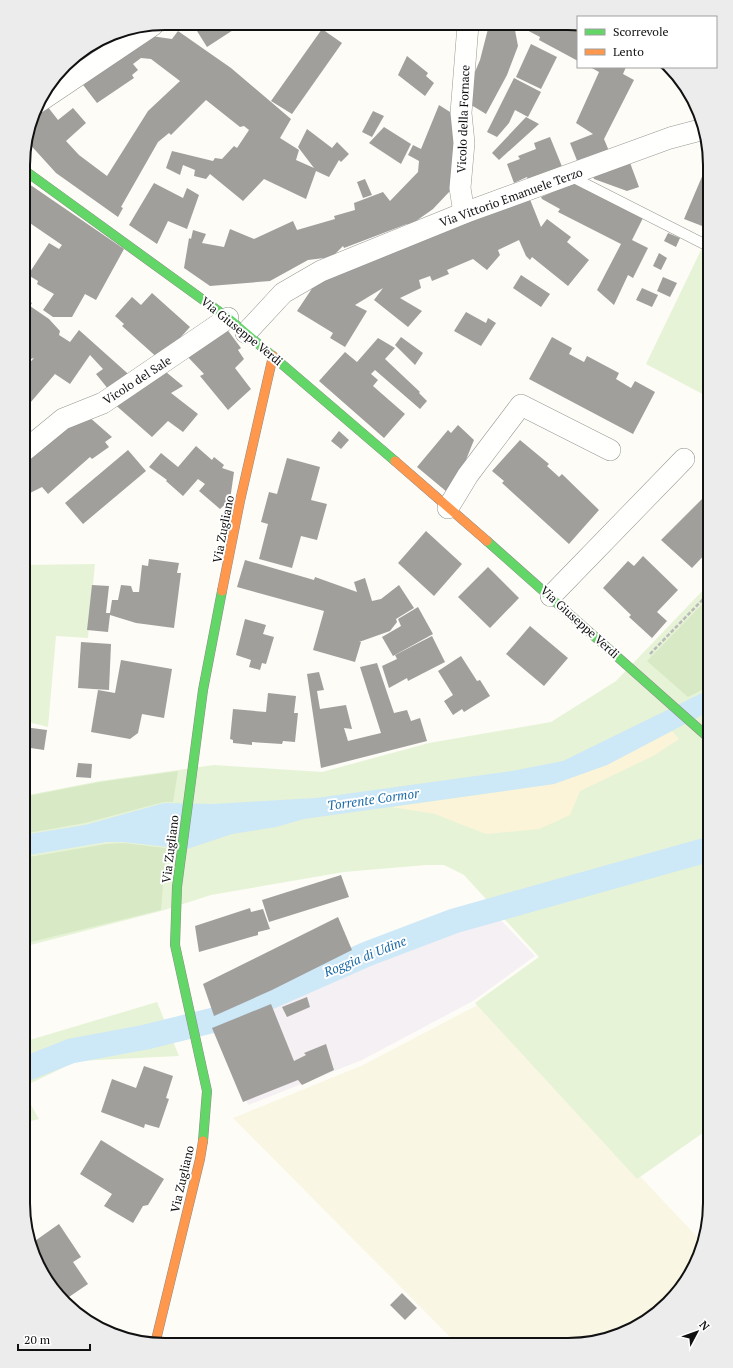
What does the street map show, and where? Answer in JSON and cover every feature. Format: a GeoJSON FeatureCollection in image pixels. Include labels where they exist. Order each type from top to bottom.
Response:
{"type":"FeatureCollection","features":[{"type":"Feature","properties":{"kind":"street","name":"Vicolo della Fornace"},"geometry":{"type":"LineString","coordinates":[[464,213],[460,188],[464,143],[461,113],[468,30]]}},
{"type":"Feature","properties":{"kind":"street"},"geometry":{"type":"LineString","coordinates":[[50,94],[143,32]]}},
{"type":"Feature","properties":{"kind":"street","name":"Via Vittorio Emanuele Terzo"},"geometry":{"type":"LineString","coordinates":[[246,333],[283,293],[321,271],[464,213],[570,176],[670,138],[698,131]]}},
{"type":"Feature","properties":{"kind":"street","name":"Via Giuseppe Verdi"},"geometry":{"type":"LineString","coordinates":[[30,174],[228,318],[552,596],[648,685],[703,733]]}},
{"type":"Feature","properties":{"kind":"street","name":"Vicolo del Sale"},"geometry":{"type":"LineString","coordinates":[[30,446],[63,419],[103,404],[228,318]]}},
{"type":"Feature","properties":{"kind":"street","name":"Via Zugliano"},"geometry":{"type":"LineString","coordinates":[[156,1337],[200,1159],[205,1125],[207,1091],[190,1006],[175,945],[177,887],[203,690],[240,501],[273,356]]}},
{"type":"Feature","properties":{"kind":"street"},"geometry":{"type":"LineString","coordinates":[[448,508],[468,475],[521,405],[610,450]]}},
{"type":"Feature","properties":{"kind":"street"},"geometry":{"type":"LineString","coordinates":[[552,596],[684,459]]}},
{"type":"Feature","properties":{"kind":"lane"},"geometry":{"type":"LineString","coordinates":[[570,176],[703,243]]}},
{"type":"Feature","properties":{"kind":"path"},"geometry":{"type":"LineString","coordinates":[[633,671],[703,599]]}},
{"type":"Feature","properties":{"kind":"shaded area"},"geometry":{"type":"Polygon","coordinates":[[[703,887],[703,912],[639,1175],[698,1238],[693,1255],[685,1271],[675,1285],[664,1299],[636,1320],[612,1331],[577,1338],[451,1338],[233,1118],[363,1065],[703,887]]]}},
{"type":"Feature","properties":{"kind":"shaded area"},"geometry":{"type":"Polygon","coordinates":[[[497,916],[535,956],[473,1001],[362,1060],[248,1105],[216,1023],[358,963],[454,927],[497,916]]]}},
{"type":"Feature","properties":{"kind":"green space"},"geometry":{"type":"Polygon","coordinates":[[[702,248],[703,394],[646,364],[702,248]]]}},
{"type":"Feature","properties":{"kind":"green space"},"geometry":{"type":"Polygon","coordinates":[[[95,564],[88,638],[56,636],[48,727],[30,722],[30,565],[95,564]]]}},
{"type":"Feature","properties":{"kind":"green space"},"geometry":{"type":"Polygon","coordinates":[[[703,590],[703,1133],[637,1179],[475,1003],[539,957],[464,875],[444,865],[426,865],[344,872],[211,895],[161,911],[30,945],[30,795],[100,781],[214,765],[322,772],[429,743],[551,722],[616,681],[703,590]]]}},
{"type":"Feature","properties":{"kind":"green space"},"geometry":{"type":"Polygon","coordinates":[[[703,603],[703,690],[688,697],[647,661],[703,603]]]}},
{"type":"Feature","properties":{"kind":"green space"},"geometry":{"type":"Polygon","coordinates":[[[178,771],[173,802],[164,802],[85,823],[30,833],[30,796],[100,782],[178,771]]]}},
{"type":"Feature","properties":{"kind":"green space"},"geometry":{"type":"Polygon","coordinates":[[[124,843],[166,848],[161,910],[30,942],[30,857],[106,844],[124,843]]]}},
{"type":"Feature","properties":{"kind":"green space"},"geometry":{"type":"Polygon","coordinates":[[[157,1002],[179,1056],[77,1061],[30,1084],[30,1040],[157,1002]]]}},
{"type":"Feature","properties":{"kind":"green space"},"geometry":{"type":"Polygon","coordinates":[[[30,1103],[39,1119],[30,1121],[30,1103]]]}},
{"type":"Feature","properties":{"kind":"sand"},"geometry":{"type":"Polygon","coordinates":[[[672,731],[679,739],[653,756],[580,791],[570,815],[539,829],[486,834],[435,814],[392,807],[554,784],[607,765],[672,731]]]}},
{"type":"Feature","properties":{"kind":"water","name":"Torrente Cormor"},"geometry":{"type":"Polygon","coordinates":[[[703,692],[703,715],[607,765],[554,784],[304,819],[276,827],[232,834],[187,849],[123,842],[106,842],[30,855],[30,834],[85,825],[164,803],[213,804],[316,798],[512,771],[563,761],[703,692]]]}},
{"type":"Feature","properties":{"kind":"building"},"geometry":{"type":"Polygon","coordinates":[[[196,30],[233,30],[207,47],[196,30]]]}},
{"type":"Feature","properties":{"kind":"building"},"geometry":{"type":"Polygon","coordinates":[[[321,30],[342,43],[292,114],[271,101],[321,30]]]}},
{"type":"Feature","properties":{"kind":"building"},"geometry":{"type":"Polygon","coordinates":[[[488,30],[515,30],[518,46],[507,75],[486,114],[463,100],[480,60],[488,30]]]}},
{"type":"Feature","properties":{"kind":"building"},"geometry":{"type":"Polygon","coordinates":[[[527,30],[577,30],[577,60],[539,40],[540,37],[527,30]]]}},
{"type":"Feature","properties":{"kind":"building"},"geometry":{"type":"Polygon","coordinates":[[[178,31],[231,68],[291,119],[280,138],[299,150],[296,160],[314,168],[298,147],[307,129],[332,148],[337,142],[349,154],[341,162],[339,160],[329,177],[316,171],[306,199],[264,179],[243,201],[210,174],[206,179],[194,176],[195,170],[183,165],[180,175],[166,168],[172,151],[213,161],[215,158],[222,159],[234,146],[237,148],[249,130],[244,126],[240,127],[206,100],[171,135],[169,133],[158,142],[121,207],[123,208],[118,217],[56,173],[31,146],[37,121],[45,103],[58,120],[73,108],[86,123],[66,141],[79,155],[107,176],[148,111],[180,81],[151,59],[141,58],[133,64],[138,70],[132,75],[134,78],[97,103],[80,81],[144,35],[172,39],[178,31]]]}},
{"type":"Feature","properties":{"kind":"building"},"geometry":{"type":"Polygon","coordinates":[[[119,38],[62,78],[76,63],[97,48],[119,38]]]}},
{"type":"Feature","properties":{"kind":"building"},"geometry":{"type":"Polygon","coordinates":[[[531,44],[557,57],[541,89],[516,77],[531,44]]]}},
{"type":"Feature","properties":{"kind":"building"},"geometry":{"type":"Polygon","coordinates":[[[407,56],[428,73],[426,76],[434,83],[425,96],[398,75],[407,56]]]}},
{"type":"Feature","properties":{"kind":"building"},"geometry":{"type":"Polygon","coordinates":[[[592,68],[626,68],[623,74],[634,80],[604,139],[609,151],[578,163],[570,143],[593,134],[576,123],[599,72],[592,68]]]}},
{"type":"Feature","properties":{"kind":"building"},"geometry":{"type":"Polygon","coordinates":[[[514,78],[541,92],[528,117],[515,110],[509,123],[497,137],[487,132],[514,78]]]}},
{"type":"Feature","properties":{"kind":"building"},"geometry":{"type":"Polygon","coordinates":[[[439,105],[458,117],[455,167],[450,191],[433,209],[409,226],[407,224],[344,248],[343,246],[332,257],[308,260],[270,281],[210,286],[184,268],[189,238],[191,239],[193,230],[206,234],[202,243],[224,247],[230,229],[254,239],[293,221],[297,230],[335,219],[334,216],[355,210],[354,203],[383,192],[390,201],[418,172],[419,161],[408,155],[413,145],[421,149],[439,105]]]}},
{"type":"Feature","properties":{"kind":"building"},"geometry":{"type":"Polygon","coordinates":[[[373,111],[384,116],[372,137],[362,132],[373,111]]]}},
{"type":"Feature","properties":{"kind":"building"},"geometry":{"type":"Polygon","coordinates":[[[526,117],[539,124],[499,160],[492,153],[526,117]]]}},
{"type":"Feature","properties":{"kind":"building"},"geometry":{"type":"Polygon","coordinates":[[[384,127],[411,144],[401,164],[369,143],[384,127]]]}},
{"type":"Feature","properties":{"kind":"building"},"geometry":{"type":"Polygon","coordinates":[[[550,137],[563,169],[529,182],[527,177],[514,183],[507,164],[520,159],[518,156],[536,149],[534,143],[550,137]]]}},
{"type":"Feature","properties":{"kind":"building"},"geometry":{"type":"Polygon","coordinates":[[[629,160],[639,187],[627,191],[594,179],[592,174],[629,160]]]}},
{"type":"Feature","properties":{"kind":"building"},"geometry":{"type":"Polygon","coordinates":[[[703,174],[703,226],[684,219],[703,174]]]}},
{"type":"Feature","properties":{"kind":"building"},"geometry":{"type":"Polygon","coordinates":[[[365,179],[372,195],[363,198],[357,182],[365,179]]]}},
{"type":"Feature","properties":{"kind":"building"},"geometry":{"type":"Polygon","coordinates":[[[570,181],[643,218],[632,240],[648,248],[633,278],[628,275],[614,305],[597,290],[621,244],[558,212],[560,209],[541,197],[567,186],[570,181]]]}},
{"type":"Feature","properties":{"kind":"building"},"geometry":{"type":"Polygon","coordinates":[[[154,183],[183,198],[187,188],[199,195],[187,229],[168,221],[157,244],[129,225],[154,183]]]}},
{"type":"Feature","properties":{"kind":"building"},"geometry":{"type":"Polygon","coordinates":[[[30,185],[124,249],[96,300],[85,294],[72,317],[53,317],[43,310],[54,294],[37,284],[38,281],[30,276],[30,272],[49,243],[59,249],[62,245],[30,223],[30,185]]]}},
{"type":"Feature","properties":{"kind":"building"},"geometry":{"type":"Polygon","coordinates":[[[529,197],[541,227],[547,219],[571,237],[567,242],[589,260],[568,286],[532,257],[530,260],[526,256],[519,240],[498,250],[500,255],[487,270],[473,259],[447,270],[449,274],[432,281],[430,276],[419,280],[421,288],[400,298],[422,311],[408,327],[374,300],[383,288],[355,305],[367,311],[345,347],[330,338],[333,333],[297,311],[313,287],[326,279],[529,197]]]}},
{"type":"Feature","properties":{"kind":"building"},"geometry":{"type":"Polygon","coordinates":[[[668,233],[680,238],[676,247],[664,241],[668,233]]]}},
{"type":"Feature","properties":{"kind":"building"},"geometry":{"type":"Polygon","coordinates":[[[659,253],[667,258],[661,270],[653,266],[659,253]]]}},
{"type":"Feature","properties":{"kind":"building"},"geometry":{"type":"Polygon","coordinates":[[[521,275],[550,294],[541,307],[513,288],[521,275]]]}},
{"type":"Feature","properties":{"kind":"building"},"geometry":{"type":"Polygon","coordinates":[[[663,277],[677,283],[670,297],[657,291],[663,277]]]}},
{"type":"Feature","properties":{"kind":"building"},"geometry":{"type":"Polygon","coordinates":[[[642,288],[658,295],[652,307],[636,300],[642,288]]]}},
{"type":"Feature","properties":{"kind":"building"},"geometry":{"type":"Polygon","coordinates":[[[152,293],[190,327],[160,360],[122,326],[124,324],[115,316],[132,297],[141,305],[152,293]]]}},
{"type":"Feature","properties":{"kind":"building"},"geometry":{"type":"Polygon","coordinates":[[[30,306],[49,319],[60,331],[59,335],[70,342],[79,330],[135,380],[113,395],[96,374],[103,369],[90,355],[70,384],[55,374],[30,403],[30,362],[34,358],[31,359],[30,306]]]}},
{"type":"Feature","properties":{"kind":"building"},"geometry":{"type":"Polygon","coordinates":[[[466,312],[486,323],[488,318],[496,323],[481,346],[454,331],[466,312]]]}},
{"type":"Feature","properties":{"kind":"building"},"geometry":{"type":"Polygon","coordinates":[[[226,328],[241,348],[238,350],[244,359],[235,368],[251,389],[228,410],[200,376],[204,374],[186,355],[226,328]]]}},
{"type":"Feature","properties":{"kind":"building"},"geometry":{"type":"Polygon","coordinates":[[[401,337],[423,353],[415,365],[395,345],[401,337]]]}},
{"type":"Feature","properties":{"kind":"building"},"geometry":{"type":"Polygon","coordinates":[[[552,337],[572,348],[569,354],[584,362],[587,356],[619,373],[616,379],[631,388],[635,381],[655,392],[633,434],[529,379],[552,337]]]}},
{"type":"Feature","properties":{"kind":"building"},"geometry":{"type":"Polygon","coordinates":[[[378,338],[395,348],[385,359],[420,392],[419,393],[427,401],[420,409],[375,370],[371,374],[378,380],[373,386],[405,414],[384,438],[319,381],[345,352],[357,362],[378,338]]]}},
{"type":"Feature","properties":{"kind":"building"},"geometry":{"type":"Polygon","coordinates":[[[166,372],[183,386],[171,393],[198,414],[183,432],[168,421],[152,437],[112,402],[166,372]]]}},
{"type":"Feature","properties":{"kind":"building"},"geometry":{"type":"Polygon","coordinates":[[[88,416],[112,437],[105,442],[109,447],[92,459],[90,457],[48,494],[42,487],[30,493],[30,455],[68,421],[88,416]]]}},
{"type":"Feature","properties":{"kind":"building"},"geometry":{"type":"Polygon","coordinates":[[[458,425],[474,440],[457,482],[447,492],[417,467],[448,430],[451,433],[458,425]]]}},
{"type":"Feature","properties":{"kind":"building"},"geometry":{"type":"Polygon","coordinates":[[[339,431],[349,440],[341,449],[331,441],[339,431]]]}},
{"type":"Feature","properties":{"kind":"building"},"geometry":{"type":"Polygon","coordinates":[[[520,440],[549,464],[547,466],[559,477],[562,474],[599,510],[569,544],[502,483],[504,481],[492,471],[520,440]]]}},
{"type":"Feature","properties":{"kind":"building"},"geometry":{"type":"Polygon","coordinates":[[[196,446],[212,460],[214,457],[224,465],[222,468],[234,472],[230,500],[220,509],[199,491],[205,484],[198,479],[183,496],[166,481],[167,480],[149,467],[161,453],[178,467],[196,446]]]}},
{"type":"Feature","properties":{"kind":"building"},"geometry":{"type":"Polygon","coordinates":[[[128,450],[146,471],[83,524],[65,503],[128,450]]]}},
{"type":"Feature","properties":{"kind":"building"},"geometry":{"type":"Polygon","coordinates":[[[287,458],[320,467],[311,500],[327,504],[317,540],[301,536],[292,568],[259,559],[268,524],[261,522],[269,492],[277,494],[287,458]]]}},
{"type":"Feature","properties":{"kind":"building"},"geometry":{"type":"Polygon","coordinates":[[[703,498],[703,556],[692,568],[661,540],[703,498]]]}},
{"type":"Feature","properties":{"kind":"building"},"geometry":{"type":"Polygon","coordinates":[[[426,531],[462,564],[434,596],[398,563],[426,531]]]}},
{"type":"Feature","properties":{"kind":"building"},"geometry":{"type":"Polygon","coordinates":[[[643,556],[678,590],[657,612],[667,621],[652,638],[629,617],[631,615],[603,588],[628,561],[634,566],[643,556]]]}},
{"type":"Feature","properties":{"kind":"building"},"geometry":{"type":"Polygon","coordinates":[[[149,559],[179,563],[177,573],[181,573],[174,628],[136,623],[110,615],[108,632],[87,630],[92,585],[109,586],[106,613],[110,613],[112,600],[118,600],[121,585],[131,586],[133,592],[139,592],[142,565],[148,566],[149,559]]]}},
{"type":"Feature","properties":{"kind":"building"},"geometry":{"type":"Polygon","coordinates":[[[245,560],[314,580],[315,577],[357,592],[354,582],[365,578],[372,601],[381,599],[399,585],[414,608],[396,619],[397,622],[390,631],[359,642],[361,642],[355,662],[313,650],[324,611],[237,587],[245,560]]]}},
{"type":"Feature","properties":{"kind":"building"},"geometry":{"type":"Polygon","coordinates":[[[488,567],[519,598],[490,628],[458,597],[488,567]]]}},
{"type":"Feature","properties":{"kind":"building"},"geometry":{"type":"Polygon","coordinates":[[[418,607],[433,634],[393,656],[382,637],[401,626],[398,619],[418,607]]]}},
{"type":"Feature","properties":{"kind":"building"},"geometry":{"type":"Polygon","coordinates":[[[245,619],[266,625],[263,634],[274,637],[266,664],[262,663],[260,670],[249,667],[251,660],[236,655],[245,619]]]}},
{"type":"Feature","properties":{"kind":"building"},"geometry":{"type":"Polygon","coordinates":[[[530,626],[568,658],[544,686],[506,654],[530,626]]]}},
{"type":"Feature","properties":{"kind":"building"},"geometry":{"type":"Polygon","coordinates":[[[432,636],[445,662],[408,681],[407,678],[389,688],[382,666],[397,659],[395,655],[432,636]]]}},
{"type":"Feature","properties":{"kind":"building"},"geometry":{"type":"Polygon","coordinates":[[[81,642],[111,644],[109,690],[78,688],[81,642]]]}},
{"type":"Feature","properties":{"kind":"building"},"geometry":{"type":"Polygon","coordinates":[[[461,656],[477,681],[480,680],[490,696],[464,712],[462,709],[453,715],[444,701],[453,695],[438,671],[461,656]]]}},
{"type":"Feature","properties":{"kind":"building"},"geometry":{"type":"Polygon","coordinates":[[[121,660],[172,669],[164,718],[142,714],[138,733],[130,739],[91,732],[98,690],[115,693],[121,660]]]}},
{"type":"Feature","properties":{"kind":"building"},"geometry":{"type":"Polygon","coordinates":[[[377,663],[394,713],[407,710],[411,721],[420,718],[427,741],[321,768],[307,674],[319,672],[324,690],[317,691],[320,709],[346,705],[352,729],[344,728],[348,741],[381,733],[360,667],[377,663]]]}},
{"type":"Feature","properties":{"kind":"building"},"geometry":{"type":"Polygon","coordinates":[[[268,693],[296,696],[294,713],[298,713],[295,742],[283,741],[282,744],[252,742],[252,745],[233,743],[233,740],[230,739],[233,709],[266,712],[268,693]]]}},
{"type":"Feature","properties":{"kind":"building"},"geometry":{"type":"Polygon","coordinates":[[[30,728],[47,730],[44,750],[30,748],[30,728]]]}},
{"type":"Feature","properties":{"kind":"building"},"geometry":{"type":"Polygon","coordinates":[[[78,763],[92,764],[91,778],[76,777],[78,763]]]}},
{"type":"Feature","properties":{"kind":"building"},"geometry":{"type":"Polygon","coordinates":[[[341,875],[349,897],[269,922],[262,900],[341,875]]]}},
{"type":"Feature","properties":{"kind":"building"},"geometry":{"type":"Polygon","coordinates":[[[250,908],[251,912],[263,909],[270,929],[258,932],[258,935],[199,952],[195,926],[250,908]]]}},
{"type":"Feature","properties":{"kind":"building"},"geometry":{"type":"Polygon","coordinates":[[[338,917],[352,950],[272,990],[214,1016],[203,984],[338,917]]]}},
{"type":"Feature","properties":{"kind":"building"},"geometry":{"type":"Polygon","coordinates":[[[307,997],[310,1007],[287,1017],[282,1007],[307,997]]]}},
{"type":"Feature","properties":{"kind":"building"},"geometry":{"type":"Polygon","coordinates":[[[271,1004],[294,1061],[306,1055],[304,1053],[326,1044],[334,1070],[302,1085],[298,1080],[243,1102],[212,1028],[271,1004]]]}},
{"type":"Feature","properties":{"kind":"building"},"geometry":{"type":"Polygon","coordinates":[[[144,1066],[173,1076],[166,1098],[169,1099],[159,1128],[145,1124],[144,1128],[101,1112],[112,1079],[136,1088],[144,1066]]]}},
{"type":"Feature","properties":{"kind":"building"},"geometry":{"type":"Polygon","coordinates":[[[101,1140],[164,1179],[148,1205],[143,1206],[133,1223],[104,1206],[112,1194],[80,1174],[101,1140]]]}},
{"type":"Feature","properties":{"kind":"building"},"geometry":{"type":"Polygon","coordinates":[[[59,1224],[81,1257],[73,1262],[88,1284],[68,1298],[44,1263],[35,1241],[59,1224]]]}},
{"type":"Feature","properties":{"kind":"building"},"geometry":{"type":"Polygon","coordinates":[[[402,1293],[417,1308],[405,1320],[390,1305],[402,1293]]]}},
{"type":"Feature","properties":{"kind":"waterway","name":"Roggia di Udine"},"geometry":{"type":"LineString","coordinates":[[30,1067],[71,1051],[146,1037],[222,1018],[367,954],[454,921],[703,851]]}},
{"type":"Feature","properties":{"kind":"traffic: fast"},"geometry":{"type":"LineString","coordinates":[[30,174],[228,318],[395,461]]}},
{"type":"Feature","properties":{"kind":"traffic: fast"},"geometry":{"type":"LineString","coordinates":[[487,541],[703,733]]}},
{"type":"Feature","properties":{"kind":"traffic: fast"},"geometry":{"type":"LineString","coordinates":[[203,1141],[207,1091],[175,945],[177,887],[203,690],[222,591]]}},
{"type":"Feature","properties":{"kind":"traffic: slow"},"geometry":{"type":"LineString","coordinates":[[222,591],[240,501],[273,356]]}},
{"type":"Feature","properties":{"kind":"traffic: slow"},"geometry":{"type":"LineString","coordinates":[[395,461],[487,541]]}},
{"type":"Feature","properties":{"kind":"traffic: slow"},"geometry":{"type":"LineString","coordinates":[[157,1338],[200,1159],[203,1141]]}}]}
